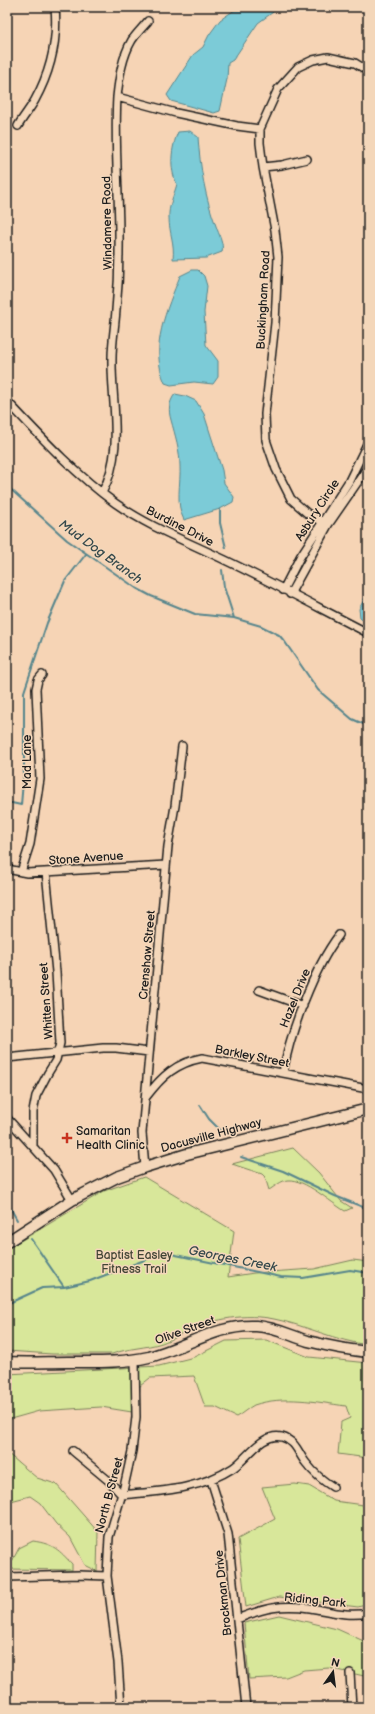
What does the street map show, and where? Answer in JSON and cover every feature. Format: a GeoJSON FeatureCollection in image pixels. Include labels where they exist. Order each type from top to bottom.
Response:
{"type":"FeatureCollection","features":[{"type":"Feature","properties":{"kind":"main road","name":"Dacusville Highway"},"geometry":{"type":"LineString","coordinates":[[7,1242],[72,1200],[117,1177],[145,1166],[187,1154],[368,1109]]}},
{"type":"Feature","properties":{"kind":"main road","name":"Olive Street"},"geometry":{"type":"LineString","coordinates":[[7,1362],[125,1362],[176,1349],[221,1330],[256,1326],[281,1331],[309,1341],[337,1348],[368,1352]]}},
{"type":"Feature","properties":{"kind":"street"},"geometry":{"type":"LineString","coordinates":[[18,126],[35,100],[48,73],[53,56],[56,34],[55,7]]}},
{"type":"Feature","properties":{"kind":"street","name":"Windamere Road"},"geometry":{"type":"LineString","coordinates":[[102,493],[108,481],[114,462],[115,440],[112,357],[119,279],[119,202],[115,131],[119,76],[132,40],[148,21]]}},
{"type":"Feature","properties":{"kind":"street","name":"Buckingham Road"},"geometry":{"type":"LineString","coordinates":[[325,524],[308,514],[291,499],[276,469],[266,440],[265,414],[275,322],[278,257],[275,230],[263,166],[260,129],[278,89],[298,67],[312,60],[328,57],[355,63],[368,71]]}},
{"type":"Feature","properties":{"kind":"street"},"geometry":{"type":"LineString","coordinates":[[117,97],[176,113],[237,126],[260,129]]}},
{"type":"Feature","properties":{"kind":"street"},"geometry":{"type":"LineString","coordinates":[[263,166],[282,165],[308,159]]}},
{"type":"Feature","properties":{"kind":"street","name":"Burdine Drive"},"geometry":{"type":"LineString","coordinates":[[7,401],[62,458],[102,493],[142,520],[368,633]]}},
{"type":"Feature","properties":{"kind":"street","name":"Asbury Circle"},"geometry":{"type":"LineString","coordinates":[[290,594],[368,442]]}},
{"type":"Feature","properties":{"kind":"street","name":"Asbury Circle"},"geometry":{"type":"LineString","coordinates":[[283,590],[300,557],[368,467]]}},
{"type":"Feature","properties":{"kind":"street","name":"Mad Lane"},"geometry":{"type":"LineString","coordinates":[[20,872],[30,844],[40,779],[36,689],[38,680],[42,675]]}},
{"type":"Feature","properties":{"kind":"street","name":"Crenshaw Street"},"geometry":{"type":"LineString","coordinates":[[145,1166],[142,1133],[149,1052],[166,865],[182,746]]}},
{"type":"Feature","properties":{"kind":"street","name":"Stone Avenue"},"geometry":{"type":"LineString","coordinates":[[7,869],[20,872],[46,872],[166,865]]}},
{"type":"Feature","properties":{"kind":"street","name":"Whitten Street"},"geometry":{"type":"LineString","coordinates":[[33,1146],[33,1112],[36,1096],[59,1052],[60,1043],[56,972],[46,872]]}},
{"type":"Feature","properties":{"kind":"street","name":"Hazel Drive"},"geometry":{"type":"LineString","coordinates":[[283,1073],[291,1039],[303,1006],[318,970],[331,946],[339,935]]}},
{"type":"Feature","properties":{"kind":"street"},"geometry":{"type":"LineString","coordinates":[[259,990],[303,1006]]}},
{"type":"Feature","properties":{"kind":"street"},"geometry":{"type":"LineString","coordinates":[[7,1058],[59,1052],[116,1048],[149,1052]]}},
{"type":"Feature","properties":{"kind":"street","name":"Barkley Street"},"geometry":{"type":"LineString","coordinates":[[146,1097],[156,1084],[172,1070],[187,1061],[202,1058],[368,1089]]}},
{"type":"Feature","properties":{"kind":"street"},"geometry":{"type":"LineString","coordinates":[[7,1118],[54,1170],[72,1200]]}},
{"type":"Feature","properties":{"kind":"street","name":"North B Street"},"geometry":{"type":"LineString","coordinates":[[121,1707],[118,1662],[107,1576],[109,1537],[122,1495],[132,1451],[136,1416],[135,1360]]}},
{"type":"Feature","properties":{"kind":"street"},"geometry":{"type":"LineString","coordinates":[[74,1451],[109,1481],[122,1495],[179,1490],[211,1480],[234,1467],[252,1450],[268,1438],[281,1436],[292,1442],[306,1463],[333,1487]]}},
{"type":"Feature","properties":{"kind":"street","name":"Brockman Drive"},"geometry":{"type":"LineString","coordinates":[[211,1480],[228,1534],[246,1707]]}},
{"type":"Feature","properties":{"kind":"street"},"geometry":{"type":"LineString","coordinates":[[7,1578],[79,1575],[107,1576]]}},
{"type":"Feature","properties":{"kind":"street","name":"Riding Park"},"geometry":{"type":"LineString","coordinates":[[237,1619],[266,1608],[278,1607],[311,1608],[344,1615],[368,1613]]}},
{"type":"Feature","properties":{"kind":"street"},"geometry":{"type":"LineString","coordinates":[[350,1673],[352,1707]]}},
{"type":"Feature","properties":{"kind":"green space"},"geometry":{"type":"Polygon","coordinates":[[[293,1148],[319,1173],[341,1201],[352,1208],[345,1211],[310,1187],[295,1181],[283,1181],[269,1190],[265,1177],[262,1174],[232,1164],[293,1148]]]}},
{"type":"Feature","properties":{"kind":"green space","name":"Baptist Easley Fitness Trail"},"geometry":{"type":"Polygon","coordinates":[[[144,1177],[234,1231],[228,1277],[254,1273],[314,1269],[353,1260],[368,1262],[368,1345],[344,1340],[274,1319],[263,1317],[242,1317],[210,1322],[183,1332],[162,1343],[124,1350],[112,1354],[52,1354],[7,1351],[7,1249],[104,1191],[144,1177]]]}},
{"type":"Feature","properties":{"kind":"green space"},"geometry":{"type":"Polygon","coordinates":[[[266,1340],[309,1357],[368,1363],[368,1458],[338,1454],[341,1422],[350,1418],[346,1406],[312,1401],[277,1400],[254,1405],[236,1417],[215,1407],[205,1407],[194,1376],[150,1378],[140,1386],[138,1413],[101,1407],[39,1411],[7,1420],[7,1374],[159,1366],[194,1357],[226,1341],[266,1340]]]}},
{"type":"Feature","properties":{"kind":"green space"},"geometry":{"type":"Polygon","coordinates":[[[7,1453],[37,1478],[56,1484],[98,1532],[97,1571],[85,1565],[70,1537],[56,1524],[40,1503],[30,1496],[7,1502],[7,1453]]]}},
{"type":"Feature","properties":{"kind":"green space"},"geometry":{"type":"Polygon","coordinates":[[[295,1484],[309,1486],[334,1501],[363,1505],[368,1488],[368,1604],[358,1607],[279,1597],[246,1607],[238,1539],[275,1519],[262,1487],[295,1484]]]}},
{"type":"Feature","properties":{"kind":"green space"},"geometry":{"type":"Polygon","coordinates":[[[33,1541],[56,1548],[72,1564],[72,1570],[8,1569],[19,1548],[33,1541]]]}},
{"type":"Feature","properties":{"kind":"green space"},"geometry":{"type":"Polygon","coordinates":[[[279,1615],[337,1629],[368,1643],[368,1667],[365,1667],[364,1676],[329,1668],[304,1670],[286,1677],[249,1679],[244,1623],[279,1615]]]}},
{"type":"Feature","properties":{"kind":"water"},"geometry":{"type":"Polygon","coordinates":[[[239,7],[280,7],[258,23],[233,60],[228,63],[227,79],[220,111],[214,113],[171,101],[167,95],[193,55],[203,47],[209,35],[220,20],[239,7]]]}},
{"type":"Feature","properties":{"kind":"water"},"geometry":{"type":"Polygon","coordinates":[[[190,131],[198,137],[204,182],[212,215],[222,242],[222,252],[206,258],[173,259],[169,214],[170,205],[177,184],[173,172],[172,152],[178,132],[190,131]]]}},
{"type":"Feature","properties":{"kind":"water"},"geometry":{"type":"Polygon","coordinates":[[[192,270],[198,270],[204,276],[207,286],[204,312],[206,345],[218,361],[218,377],[213,384],[194,382],[171,385],[165,383],[161,369],[159,342],[165,315],[180,276],[192,270]]]}},
{"type":"Feature","properties":{"kind":"water"},"geometry":{"type":"Polygon","coordinates":[[[175,394],[185,396],[196,401],[204,414],[222,470],[224,483],[234,497],[233,502],[220,509],[184,520],[181,514],[179,500],[180,460],[170,416],[170,403],[175,394]]]}},
{"type":"Feature","properties":{"kind":"water"},"geometry":{"type":"Polygon","coordinates":[[[368,592],[368,624],[360,617],[359,609],[368,592]]]}},
{"type":"Feature","properties":{"kind":"waterway","name":"Mud Dog Branch"},"geometry":{"type":"LineString","coordinates":[[7,486],[67,540],[136,588],[151,596],[195,614],[234,618],[261,626],[279,635],[318,690],[352,719],[368,726]]}},
{"type":"Feature","properties":{"kind":"waterway"},"geometry":{"type":"LineString","coordinates":[[220,509],[220,523],[226,548]]}},
{"type":"Feature","properties":{"kind":"waterway"},"geometry":{"type":"LineString","coordinates":[[7,802],[21,805],[24,770],[24,692],[47,623],[65,581],[86,554]]}},
{"type":"Feature","properties":{"kind":"waterway"},"geometry":{"type":"LineString","coordinates":[[222,570],[224,587],[234,618]]}},
{"type":"Feature","properties":{"kind":"waterway"},"geometry":{"type":"LineString","coordinates":[[200,1105],[209,1119],[221,1131]]}},
{"type":"Feature","properties":{"kind":"waterway"},"geometry":{"type":"LineString","coordinates":[[241,1157],[283,1171],[335,1196],[368,1209]]}},
{"type":"Feature","properties":{"kind":"waterway"},"geometry":{"type":"LineString","coordinates":[[7,1202],[17,1220]]}},
{"type":"Feature","properties":{"kind":"waterway"},"geometry":{"type":"LineString","coordinates":[[31,1239],[64,1287]]}},
{"type":"Feature","properties":{"kind":"waterway","name":"Georges Creek"},"geometry":{"type":"LineString","coordinates":[[7,1304],[42,1288],[64,1287],[90,1281],[155,1256],[171,1254],[281,1277],[303,1278],[350,1270],[368,1273]]}},
{"type":"Feature","properties":{"kind":"place","name":"Samaritan Health Clinic"},"geometry":{"type":"Point","coordinates":[67,1138]}}]}
